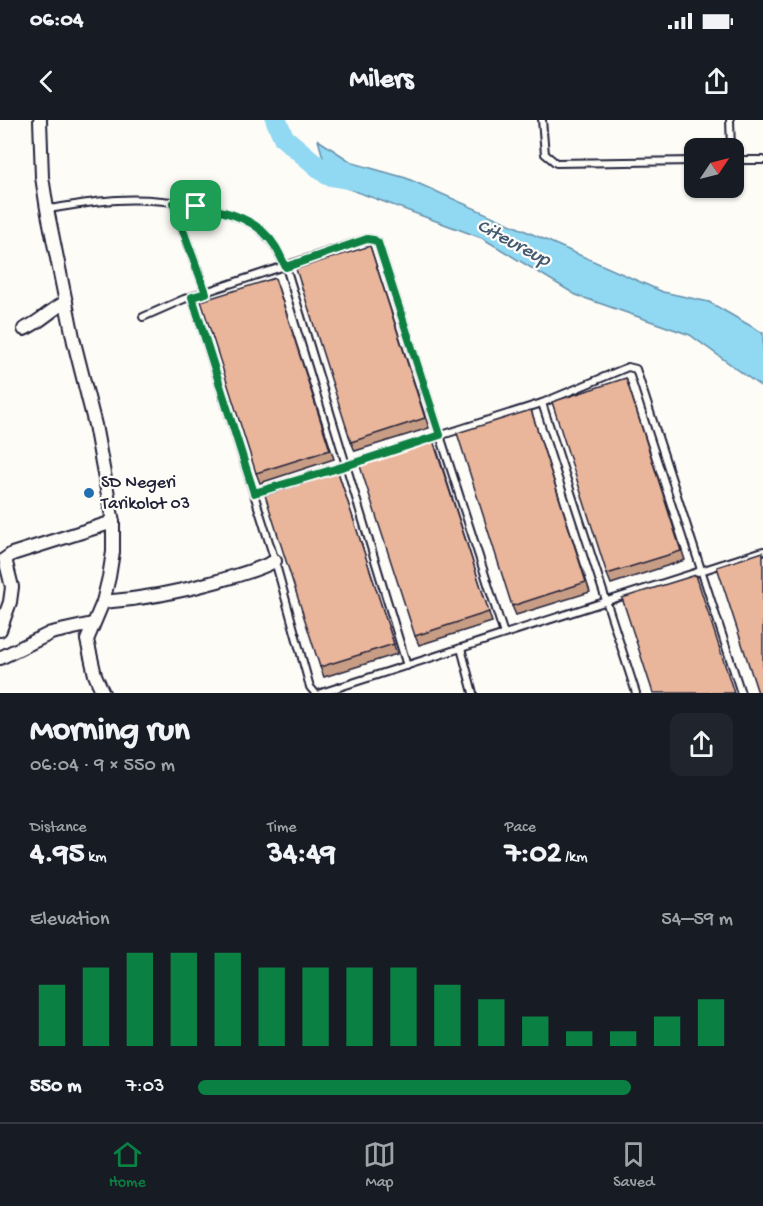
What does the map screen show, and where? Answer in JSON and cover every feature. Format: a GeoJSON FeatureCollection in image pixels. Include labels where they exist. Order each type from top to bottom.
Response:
{"type":"FeatureCollection","features":[{"type":"Feature","properties":{"kind":"street"},"geometry":{"type":"LineString","coordinates":[[40,120],[42,177],[47,209],[95,425],[113,522],[112,559],[103,602],[87,640],[103,693]]}},
{"type":"Feature","properties":{"kind":"street"},"geometry":{"type":"LineString","coordinates":[[24,329],[38,323],[55,308],[66,302]]}},
{"type":"Feature","properties":{"kind":"street"},"geometry":{"type":"LineString","coordinates":[[0,630],[10,602],[12,587],[5,559],[12,554],[113,522]]}},
{"type":"Feature","properties":{"kind":"street"},"geometry":{"type":"LineString","coordinates":[[103,602],[176,593],[243,574],[275,561]]}},
{"type":"Feature","properties":{"kind":"street"},"geometry":{"type":"LineString","coordinates":[[0,658],[51,633],[92,624]]}},
{"type":"Feature","properties":{"kind":"lane"},"geometry":{"type":"LineString","coordinates":[[542,120],[545,154],[556,163],[684,161]]}},
{"type":"Feature","properties":{"kind":"lane"},"geometry":{"type":"LineString","coordinates":[[730,120],[731,138]]}},
{"type":"Feature","properties":{"kind":"lane"},"geometry":{"type":"LineString","coordinates":[[744,160],[763,159]]}},
{"type":"Feature","properties":{"kind":"lane"},"geometry":{"type":"LineString","coordinates":[[47,209],[116,200],[173,203],[241,217],[254,225],[274,245],[286,267],[407,666]]}},
{"type":"Feature","properties":{"kind":"lane"},"geometry":{"type":"LineString","coordinates":[[173,203],[206,293]]}},
{"type":"Feature","properties":{"kind":"lane"},"geometry":{"type":"LineString","coordinates":[[143,317],[192,297],[367,239],[378,243],[504,634]]}},
{"type":"Feature","properties":{"kind":"lane"},"geometry":{"type":"LineString","coordinates":[[192,297],[275,561],[310,687],[315,693]]}},
{"type":"Feature","properties":{"kind":"lane"},"geometry":{"type":"LineString","coordinates":[[254,493],[542,403],[628,367],[636,369],[741,693]]}},
{"type":"Feature","properties":{"kind":"lane"},"geometry":{"type":"LineString","coordinates":[[542,403],[636,693]]}},
{"type":"Feature","properties":{"kind":"lane"},"geometry":{"type":"LineString","coordinates":[[321,693],[763,550]]}},
{"type":"Feature","properties":{"kind":"lane"},"geometry":{"type":"LineString","coordinates":[[461,648],[473,693]]}},
{"type":"Feature","properties":{"kind":"water"},"geometry":{"type":"Polygon","coordinates":[[[318,140],[353,163],[406,178],[663,292],[709,302],[763,333],[763,388],[690,335],[576,295],[482,238],[330,182],[318,140]]]}},
{"type":"Feature","properties":{"kind":"building"},"geometry":{"type":"Polygon","coordinates":[[[370,246],[425,418],[351,442],[296,269],[370,246]]]}},
{"type":"Feature","properties":{"kind":"building"},"geometry":{"type":"Polygon","coordinates":[[[275,278],[330,450],[256,473],[201,301],[275,278]]]}},
{"type":"Feature","properties":{"kind":"building"},"geometry":{"type":"Polygon","coordinates":[[[626,378],[681,551],[607,574],[552,402],[626,378]]]}},
{"type":"Feature","properties":{"kind":"building"},"geometry":{"type":"Polygon","coordinates":[[[531,410],[586,582],[512,606],[457,433],[531,410]]]}},
{"type":"Feature","properties":{"kind":"building"},"geometry":{"type":"Polygon","coordinates":[[[433,440],[489,612],[415,636],[359,463],[433,440]]]}},
{"type":"Feature","properties":{"kind":"building"},"geometry":{"type":"Polygon","coordinates":[[[338,472],[394,644],[320,667],[265,495],[338,472]]]}},
{"type":"Feature","properties":{"kind":"building"},"geometry":{"type":"Polygon","coordinates":[[[763,552],[763,693],[758,693],[717,567],[763,552]]]}},
{"type":"Feature","properties":{"kind":"building"},"geometry":{"type":"Polygon","coordinates":[[[696,575],[734,693],[653,693],[622,598],[696,575]]]}},
{"type":"Feature","properties":{"kind":"waterway","name":"Citeureup"},"geometry":{"type":"LineString","coordinates":[[276,120],[284,138],[328,175],[355,180]]}},
{"type":"Feature","properties":{"kind":"place","name":"SD Negeri Tarikolot 03"},"geometry":{"type":"Point","coordinates":[89,493]}},
{"type":"Feature","properties":{"kind":"route"},"geometry":{"type":"LineString","coordinates":[[173,203],[196,206],[241,217],[254,225],[274,245],[286,267],[367,239],[378,243],[440,435],[254,493],[192,297],[206,293],[173,203]]}}]}
